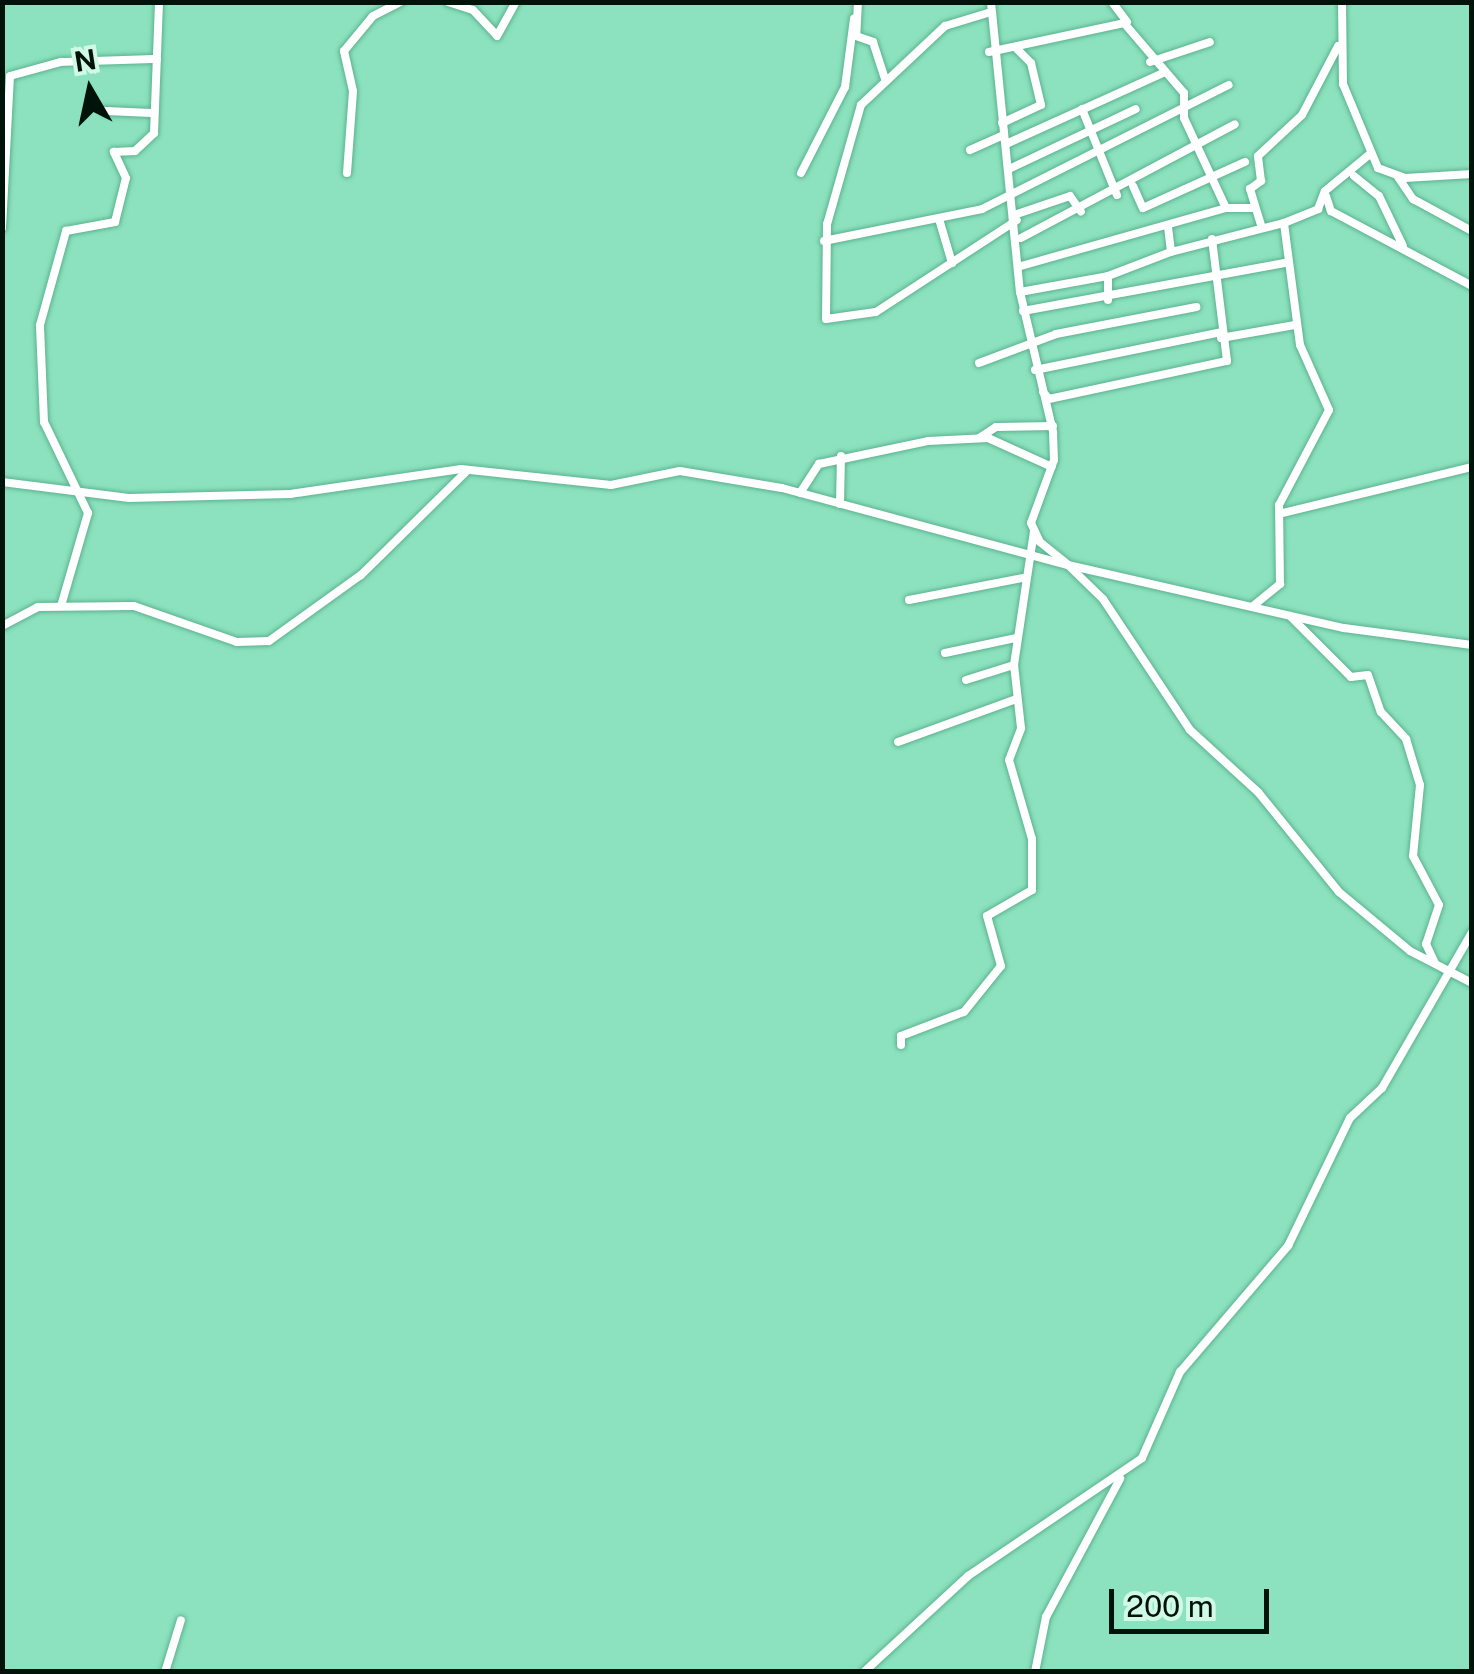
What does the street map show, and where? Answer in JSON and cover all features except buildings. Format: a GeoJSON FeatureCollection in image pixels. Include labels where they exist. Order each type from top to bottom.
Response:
{"type":"FeatureCollection","features":[{"type":"Feature","properties":{"kind":"street"},"geometry":{"type":"LineString","coordinates":[[61,606],[88,512],[72,492],[44,422],[40,325],[66,231],[89,232],[97,219],[120,214],[126,178],[114,152],[149,141],[160,2]]}},
{"type":"Feature","properties":{"kind":"street"},"geometry":{"type":"LineString","coordinates":[[347,173],[353,92],[344,52],[372,16],[401,2]]}},
{"type":"Feature","properties":{"kind":"street"},"geometry":{"type":"LineString","coordinates":[[448,2],[472,10],[498,36],[516,2]]}},
{"type":"Feature","properties":{"kind":"street"},"geometry":{"type":"LineString","coordinates":[[801,173],[845,87],[858,2]]}},
{"type":"Feature","properties":{"kind":"street"},"geometry":{"type":"LineString","coordinates":[[1112,2],[1150,62],[1189,104]]}},
{"type":"Feature","properties":{"kind":"street"},"geometry":{"type":"LineString","coordinates":[[1342,2],[1338,46],[1370,154],[1398,177],[1413,198],[1472,231]]}},
{"type":"Feature","properties":{"kind":"street"},"geometry":{"type":"LineString","coordinates":[[901,1045],[901,1036],[964,1012],[1001,966],[988,916],[1032,890],[1032,840],[1009,760],[1022,728],[1014,665],[1022,578],[1052,467],[1053,426],[1035,370],[1020,292],[1020,238],[1016,217],[1009,194],[1005,140],[989,52],[991,7],[945,26],[862,105],[824,241],[829,320],[876,312],[1016,217],[1070,196],[1081,212]]}},
{"type":"Feature","properties":{"kind":"street"},"geometry":{"type":"LineString","coordinates":[[989,52],[1017,49],[1121,18]]}},
{"type":"Feature","properties":{"kind":"street"},"geometry":{"type":"LineString","coordinates":[[854,19],[856,36],[880,54],[884,80]]}},
{"type":"Feature","properties":{"kind":"street"},"geometry":{"type":"LineString","coordinates":[[1070,34],[1124,23],[1145,49]]}},
{"type":"Feature","properties":{"kind":"street"},"geometry":{"type":"LineString","coordinates":[[1150,62],[1210,42]]}},
{"type":"Feature","properties":{"kind":"street"},"geometry":{"type":"LineString","coordinates":[[1281,237],[1269,226],[1254,224],[1258,156],[1302,115],[1338,46]]}},
{"type":"Feature","properties":{"kind":"street"},"geometry":{"type":"LineString","coordinates":[[1002,123],[1041,105],[1031,63],[1017,49]]}},
{"type":"Feature","properties":{"kind":"street"},"geometry":{"type":"LineString","coordinates":[[2,228],[10,76],[61,62],[157,59]]}},
{"type":"Feature","properties":{"kind":"street"},"geometry":{"type":"LineString","coordinates":[[970,150],[1005,140],[1163,73]]}},
{"type":"Feature","properties":{"kind":"street"},"geometry":{"type":"LineString","coordinates":[[1173,84],[1198,97]]}},
{"type":"Feature","properties":{"kind":"street"},"geometry":{"type":"LineString","coordinates":[[824,241],[939,219],[1009,194],[1099,152],[1198,97],[1229,85]]}},
{"type":"Feature","properties":{"kind":"street"},"geometry":{"type":"LineString","coordinates":[[1189,104],[1184,118],[1219,178],[1226,208]]}},
{"type":"Feature","properties":{"kind":"street"},"geometry":{"type":"LineString","coordinates":[[1082,109],[1117,195]]}},
{"type":"Feature","properties":{"kind":"street"},"geometry":{"type":"LineString","coordinates":[[1008,169],[1136,109]]}},
{"type":"Feature","properties":{"kind":"street"},"geometry":{"type":"LineString","coordinates":[[105,111],[153,113]]}},
{"type":"Feature","properties":{"kind":"street"},"geometry":{"type":"LineString","coordinates":[[1020,238],[1117,195],[1236,124]]}},
{"type":"Feature","properties":{"kind":"street"},"geometry":{"type":"LineString","coordinates":[[1020,292],[1108,276],[1212,239],[1284,223],[1318,209],[1325,191],[1354,176],[1370,154]]}},
{"type":"Feature","properties":{"kind":"street"},"geometry":{"type":"LineString","coordinates":[[1133,186],[1143,208],[1219,178],[1244,162]]}},
{"type":"Feature","properties":{"kind":"street"},"geometry":{"type":"LineString","coordinates":[[1398,177],[1472,174]]}},
{"type":"Feature","properties":{"kind":"street"},"geometry":{"type":"LineString","coordinates":[[1354,176],[1379,196],[1404,246]]}},
{"type":"Feature","properties":{"kind":"street"},"geometry":{"type":"LineString","coordinates":[[1325,191],[1331,211],[1404,246],[1472,286]]}},
{"type":"Feature","properties":{"kind":"street"},"geometry":{"type":"LineString","coordinates":[[1021,266],[1226,208],[1254,208]]}},
{"type":"Feature","properties":{"kind":"street"},"geometry":{"type":"LineString","coordinates":[[939,219],[952,263]]}},
{"type":"Feature","properties":{"kind":"street"},"geometry":{"type":"LineString","coordinates":[[1251,607],[1280,584],[1280,500],[1329,410],[1296,325],[1281,237],[1284,223]]}},
{"type":"Feature","properties":{"kind":"street"},"geometry":{"type":"LineString","coordinates":[[1168,227],[1170,252]]}},
{"type":"Feature","properties":{"kind":"street"},"geometry":{"type":"LineString","coordinates":[[1040,388],[1048,399],[1227,362],[1212,239]]}},
{"type":"Feature","properties":{"kind":"street"},"geometry":{"type":"LineString","coordinates":[[1023,311],[1108,300],[1285,263]]}},
{"type":"Feature","properties":{"kind":"street"},"geometry":{"type":"LineString","coordinates":[[1108,276],[1108,300]]}},
{"type":"Feature","properties":{"kind":"street"},"geometry":{"type":"LineString","coordinates":[[979,363],[1030,342],[1196,307]]}},
{"type":"Feature","properties":{"kind":"street"},"geometry":{"type":"LineString","coordinates":[[1035,370],[1214,338],[1219,308]]}},
{"type":"Feature","properties":{"kind":"street"},"geometry":{"type":"LineString","coordinates":[[1206,340],[1296,325]]}},
{"type":"Feature","properties":{"kind":"street"},"geometry":{"type":"LineString","coordinates":[[980,438],[996,427],[1053,426]]}},
{"type":"Feature","properties":{"kind":"street"},"geometry":{"type":"LineString","coordinates":[[800,492],[819,464],[840,456],[980,438],[1038,453],[1052,467]]}},
{"type":"Feature","properties":{"kind":"street"},"geometry":{"type":"LineString","coordinates":[[840,456],[840,504]]}},
{"type":"Feature","properties":{"kind":"street"},"geometry":{"type":"LineString","coordinates":[[1283,513],[1392,494],[1472,467]]}},
{"type":"Feature","properties":{"kind":"street"},"geometry":{"type":"LineString","coordinates":[[2,626],[31,608],[134,606],[237,642],[269,641],[360,575],[467,471]]}},
{"type":"Feature","properties":{"kind":"street"},"geometry":{"type":"LineString","coordinates":[[2,482],[72,492],[280,495],[467,471],[611,484],[680,471],[800,492],[1027,556],[1290,616],[1472,645]]}},
{"type":"Feature","properties":{"kind":"street"},"geometry":{"type":"LineString","coordinates":[[1034,531],[1103,599],[1190,730],[1258,792],[1339,892],[1435,963],[1455,969],[1472,982]]}},
{"type":"Feature","properties":{"kind":"street"},"geometry":{"type":"LineString","coordinates":[[909,600],[1022,578]]}},
{"type":"Feature","properties":{"kind":"street"},"geometry":{"type":"LineString","coordinates":[[1290,616],[1351,676],[1368,674],[1381,712],[1406,739],[1420,785],[1414,856],[1439,905],[1426,944],[1435,963]]}},
{"type":"Feature","properties":{"kind":"street"},"geometry":{"type":"LineString","coordinates":[[945,652],[1016,638]]}},
{"type":"Feature","properties":{"kind":"street"},"geometry":{"type":"LineString","coordinates":[[966,680],[1014,665]]}},
{"type":"Feature","properties":{"kind":"street"},"geometry":{"type":"LineString","coordinates":[[898,742],[1016,699]]}},
{"type":"Feature","properties":{"kind":"street"},"geometry":{"type":"LineString","coordinates":[[864,1672],[1020,1537],[1120,1479],[1142,1458],[1183,1367],[1208,1349],[1288,1246],[1350,1118],[1382,1088],[1455,969],[1472,932]]}},
{"type":"Feature","properties":{"kind":"street"},"geometry":{"type":"LineString","coordinates":[[1036,1672],[1046,1618],[1120,1479]]}},
{"type":"Feature","properties":{"kind":"street"},"geometry":{"type":"LineString","coordinates":[[165,1672],[182,1620]]}}]}
